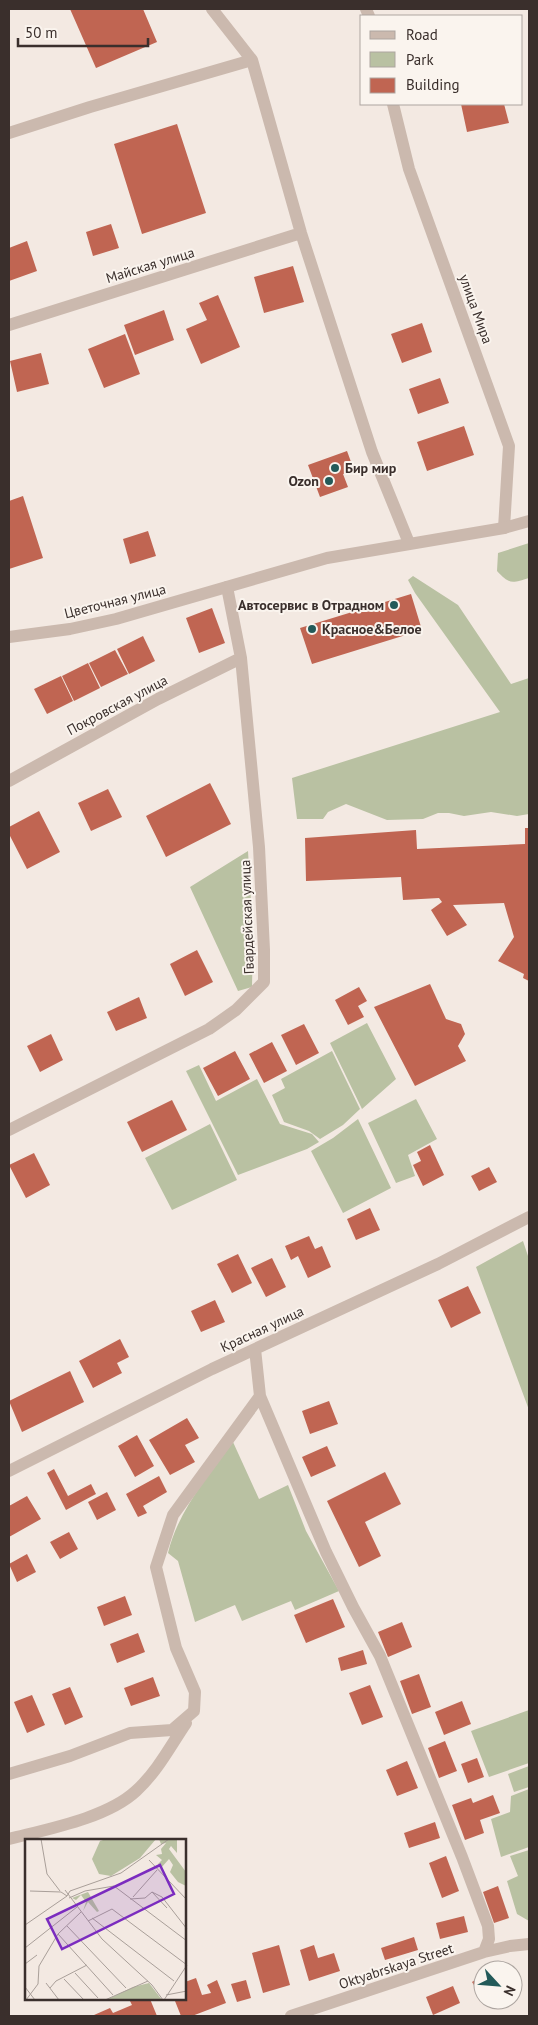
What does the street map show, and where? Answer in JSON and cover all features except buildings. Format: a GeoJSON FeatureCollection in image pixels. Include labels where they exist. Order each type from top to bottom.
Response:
{"type":"FeatureCollection","features":[{"type":"Feature","properties":{"kind":"street"},"geometry":{"type":"LineString","coordinates":[[212,9],[252,60],[301,233],[372,452],[409,543]]}},
{"type":"Feature","properties":{"kind":"street"},"geometry":{"type":"LineString","coordinates":[[9,133],[90,107],[252,60]]}},
{"type":"Feature","properties":{"kind":"street","name":"улица Мира"},"geometry":{"type":"LineString","coordinates":[[393,105],[409,170],[509,446],[504,528]]}},
{"type":"Feature","properties":{"kind":"street","name":"Майская улица"},"geometry":{"type":"LineString","coordinates":[[9,325],[301,233]]}},
{"type":"Feature","properties":{"kind":"street","name":"Цветочная улица"},"geometry":{"type":"LineString","coordinates":[[9,637],[70,629],[109,621],[327,558],[504,528],[529,521]]}},
{"type":"Feature","properties":{"kind":"street","name":"Гвардейская улица"},"geometry":{"type":"LineString","coordinates":[[9,1130],[209,1029],[236,1010],[264,982],[259,846],[241,658],[226,587]]}},
{"type":"Feature","properties":{"kind":"street","name":"Покровская улица"},"geometry":{"type":"LineString","coordinates":[[9,781],[158,699],[241,658]]}},
{"type":"Feature","properties":{"kind":"street","name":"Красная улица"},"geometry":{"type":"LineString","coordinates":[[9,1471],[255,1349],[438,1264],[529,1217]]}},
{"type":"Feature","properties":{"kind":"street"},"geometry":{"type":"LineString","coordinates":[[255,1349],[260,1396],[326,1552],[352,1606],[380,1656],[459,1848],[488,1926],[488,1939],[484,1952]]}},
{"type":"Feature","properties":{"kind":"street"},"geometry":{"type":"LineString","coordinates":[[9,1839],[108,1810],[129,1796],[136,1791],[161,1760],[194,1711],[195,1692],[176,1648],[156,1567],[173,1516],[260,1396]]}},
{"type":"Feature","properties":{"kind":"street"},"geometry":{"type":"LineString","coordinates":[[9,1774],[70,1756],[130,1733],[172,1730],[194,1711]]}},
{"type":"Feature","properties":{"kind":"street","name":"Oktyabrskaya Street"},"geometry":{"type":"LineString","coordinates":[[291,2016],[484,1952],[529,1944]]}},
{"type":"Feature","properties":{"kind":"green space"},"geometry":{"type":"Polygon","coordinates":[[[529,543],[529,578],[515,582],[508,581],[497,571],[498,553],[529,543]]]}},
{"type":"Feature","properties":{"kind":"green space"},"geometry":{"type":"Polygon","coordinates":[[[413,576],[458,605],[511,684],[529,678],[529,814],[517,816],[491,812],[464,816],[438,813],[423,819],[387,820],[346,804],[328,812],[323,819],[297,819],[292,778],[500,712],[415,593],[408,580],[413,576]]]}},
{"type":"Feature","properties":{"kind":"green space"},"geometry":{"type":"Polygon","coordinates":[[[248,851],[253,936],[252,987],[238,991],[190,887],[248,851]]]}},
{"type":"Feature","properties":{"kind":"green space"},"geometry":{"type":"Polygon","coordinates":[[[367,1023],[396,1079],[362,1109],[330,1043],[367,1023]]]}},
{"type":"Feature","properties":{"kind":"green space"},"geometry":{"type":"Polygon","coordinates":[[[332,1051],[360,1109],[343,1125],[320,1139],[309,1131],[284,1122],[272,1095],[285,1088],[281,1079],[332,1051]]]}},
{"type":"Feature","properties":{"kind":"green space"},"geometry":{"type":"Polygon","coordinates":[[[199,1065],[216,1101],[257,1079],[280,1124],[312,1134],[319,1142],[307,1149],[238,1175],[186,1071],[199,1065]]]}},
{"type":"Feature","properties":{"kind":"green space"},"geometry":{"type":"Polygon","coordinates":[[[416,1099],[437,1139],[408,1155],[415,1176],[396,1183],[368,1123],[416,1099]]]}},
{"type":"Feature","properties":{"kind":"green space"},"geometry":{"type":"Polygon","coordinates":[[[358,1119],[391,1188],[343,1213],[311,1151],[333,1138],[358,1119]]]}},
{"type":"Feature","properties":{"kind":"green space"},"geometry":{"type":"Polygon","coordinates":[[[210,1124],[237,1180],[172,1210],[145,1158],[210,1124]]]}},
{"type":"Feature","properties":{"kind":"green space"},"geometry":{"type":"Polygon","coordinates":[[[523,1241],[529,1259],[529,1410],[476,1267],[523,1241]]]}},
{"type":"Feature","properties":{"kind":"green space"},"geometry":{"type":"Polygon","coordinates":[[[233,1442],[259,1499],[288,1485],[306,1531],[339,1591],[295,1610],[291,1601],[242,1621],[235,1605],[195,1622],[178,1561],[168,1553],[186,1508],[233,1442]]]}},
{"type":"Feature","properties":{"kind":"green space"},"geometry":{"type":"Polygon","coordinates":[[[529,1710],[529,1763],[489,1777],[471,1731],[529,1710]]]}},
{"type":"Feature","properties":{"kind":"green space"},"geometry":{"type":"Polygon","coordinates":[[[529,1766],[529,1787],[514,1792],[508,1774],[529,1766]]]}},
{"type":"Feature","properties":{"kind":"green space"},"geometry":{"type":"Polygon","coordinates":[[[529,1789],[529,1847],[501,1857],[491,1819],[510,1812],[511,1796],[529,1789]]]}},
{"type":"Feature","properties":{"kind":"green space"},"geometry":{"type":"Polygon","coordinates":[[[529,1850],[529,1921],[517,1914],[507,1881],[518,1876],[510,1856],[529,1850]]]}},
{"type":"Feature","properties":{"kind":"place","name":"Бир мир"},"geometry":{"type":"Point","coordinates":[335,468]}},
{"type":"Feature","properties":{"kind":"place","name":"Ozon"},"geometry":{"type":"Point","coordinates":[329,481]}},
{"type":"Feature","properties":{"kind":"place","name":"Автосервис в Отрадном"},"geometry":{"type":"Point","coordinates":[394,605]}},
{"type":"Feature","properties":{"kind":"place","name":"Красное&Белое"},"geometry":{"type":"Point","coordinates":[312,629]}}]}
